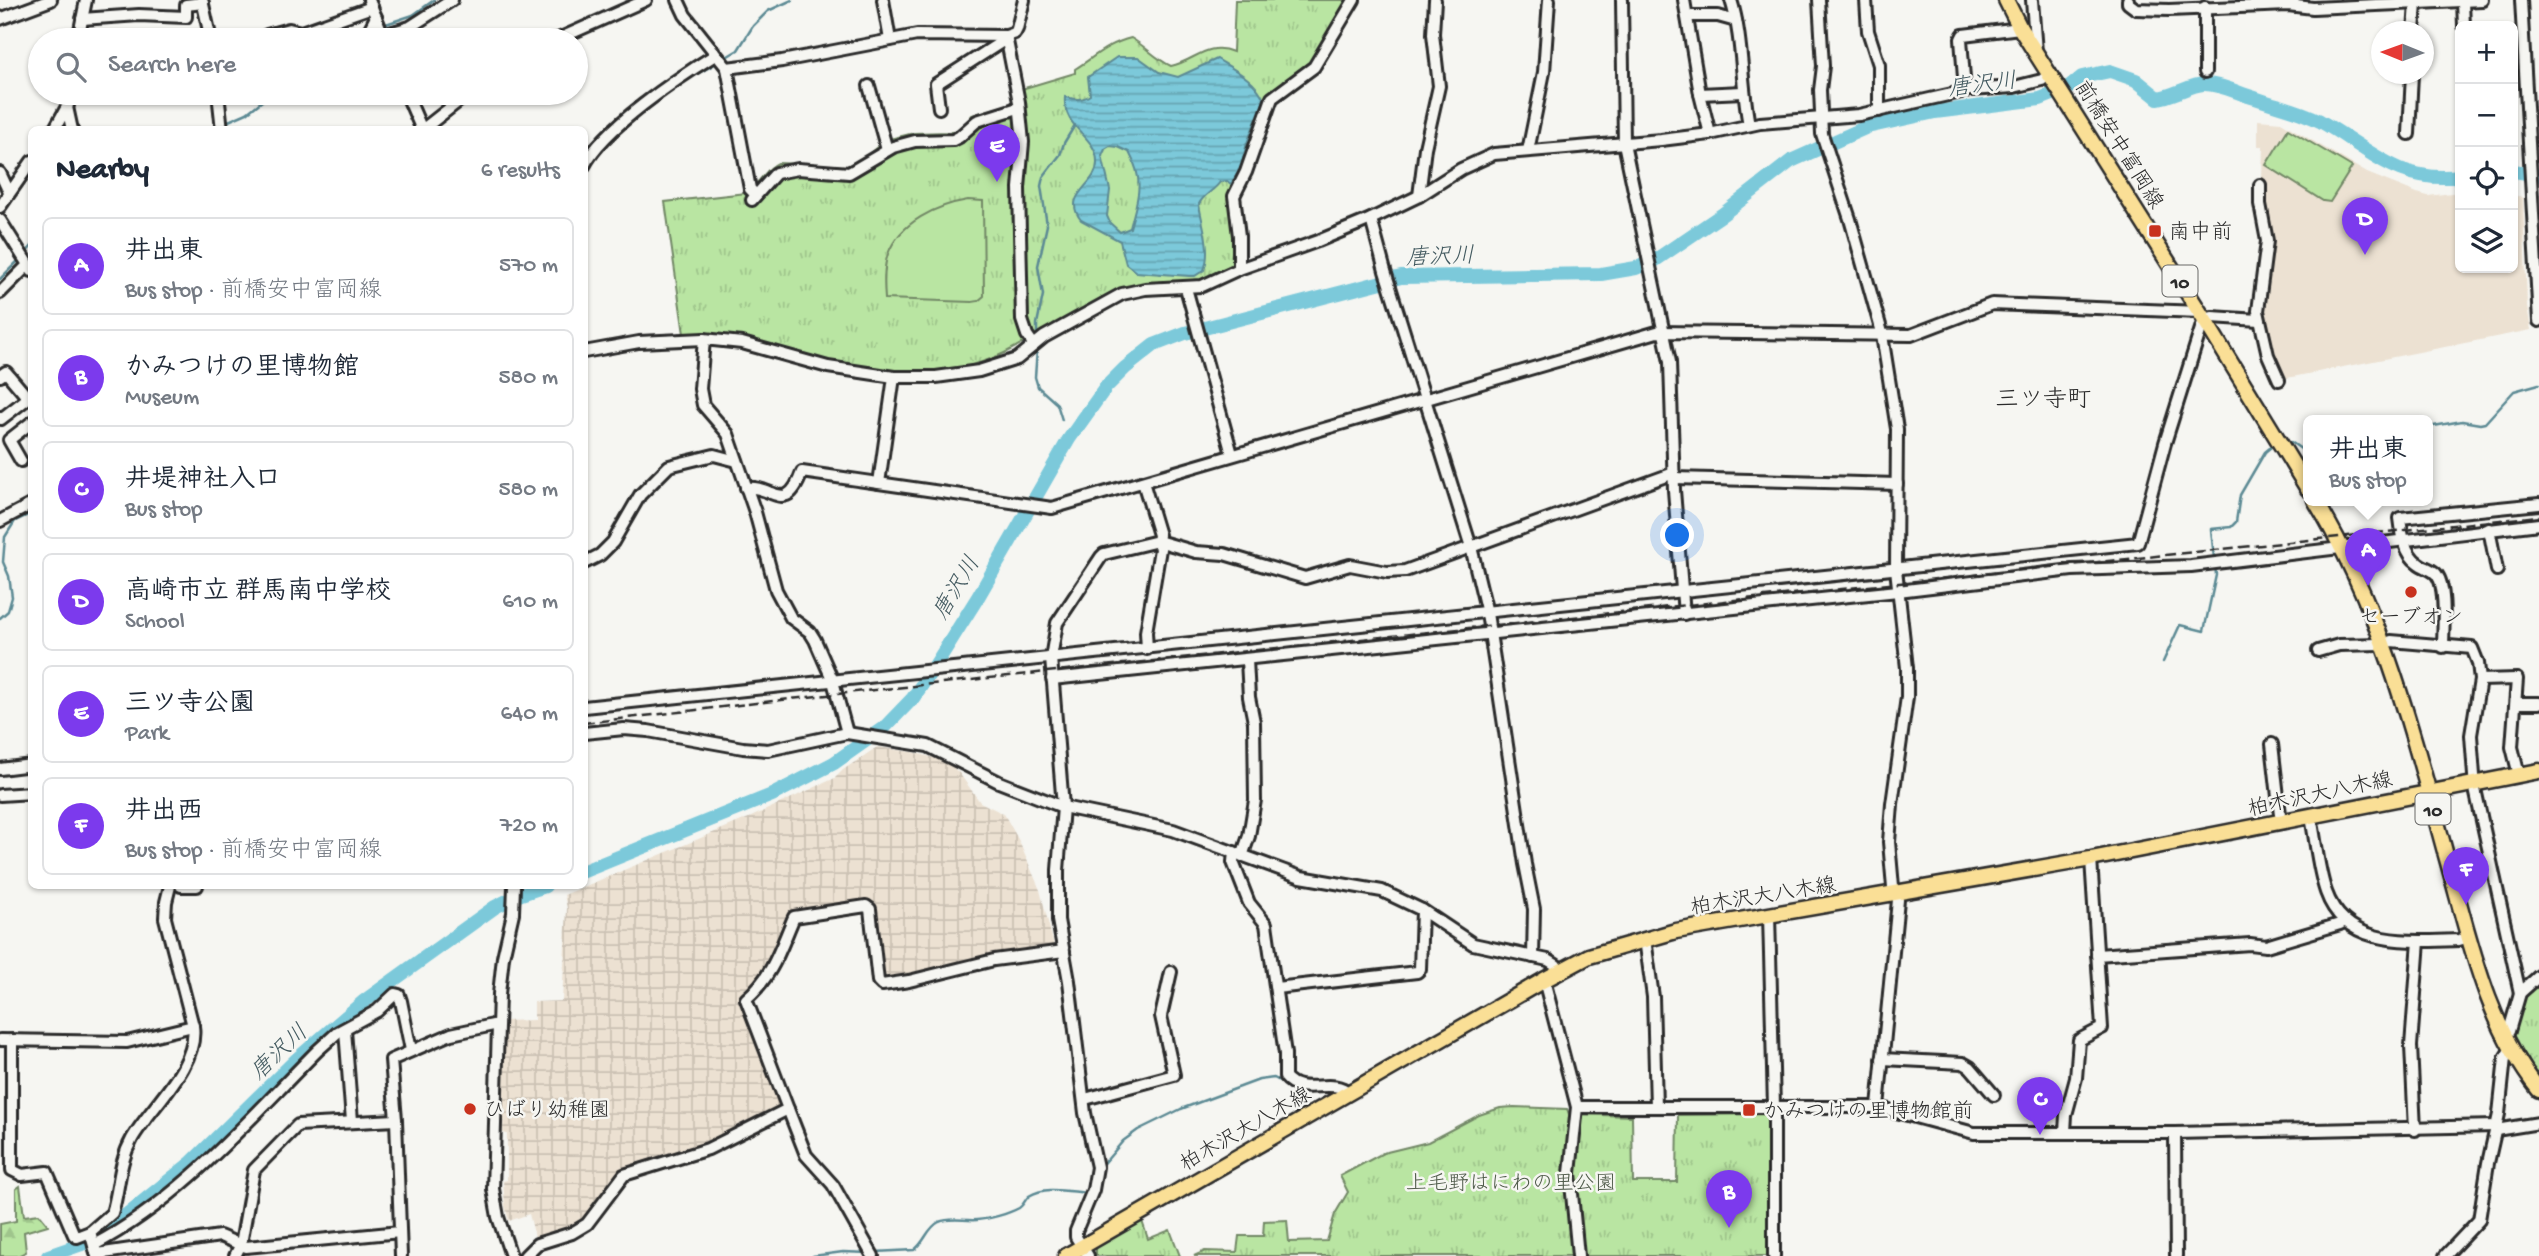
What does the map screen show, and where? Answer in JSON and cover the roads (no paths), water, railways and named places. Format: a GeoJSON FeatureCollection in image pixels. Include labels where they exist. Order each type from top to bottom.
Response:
{"type":"FeatureCollection","features":[{"type":"Feature","properties":{"kind":"main road","name":"前橋安中富岡線"},"geometry":{"type":"LineString","coordinates":[[2006,0],[2020,28],[2303,481]]}},
{"type":"Feature","properties":{"kind":"main road","name":"10"},"geometry":{"type":"LineString","coordinates":[[2319,506],[2343,547],[2371,607],[2429,792],[2484,989],[2508,1043],[2539,1090]]}},
{"type":"Feature","properties":{"kind":"main road","name":"柏木沢大八木線"},"geometry":{"type":"LineString","coordinates":[[1066,1256],[1085,1251],[1349,1093],[1589,956],[1676,930],[1895,895],[2091,859],[2539,771]]}},
{"type":"Feature","properties":{"kind":"street"},"geometry":{"type":"LineString","coordinates":[[0,19],[51,0]]}},
{"type":"Feature","properties":{"kind":"street"},"geometry":{"type":"LineString","coordinates":[[80,28],[86,0]]}},
{"type":"Feature","properties":{"kind":"street"},"geometry":{"type":"LineString","coordinates":[[408,28],[452,0]]}},
{"type":"Feature","properties":{"kind":"street"},"geometry":{"type":"LineString","coordinates":[[586,28],[646,0]]}},
{"type":"Feature","properties":{"kind":"street"},"geometry":{"type":"LineString","coordinates":[[678,0],[685,15],[727,68],[754,197],[776,173],[798,169],[849,173],[887,150],[915,141],[953,140],[976,121],[1018,107]]}},
{"type":"Feature","properties":{"kind":"street"},"geometry":{"type":"LineString","coordinates":[[883,0],[890,40]]}},
{"type":"Feature","properties":{"kind":"street"},"geometry":{"type":"LineString","coordinates":[[939,108],[936,84],[1015,33],[1024,0]]}},
{"type":"Feature","properties":{"kind":"street"},"geometry":{"type":"LineString","coordinates":[[1238,269],[1239,236],[1234,196],[1246,172],[1272,98],[1314,67],[1354,0]]}},
{"type":"Feature","properties":{"kind":"street"},"geometry":{"type":"LineString","coordinates":[[1419,196],[1425,148],[1438,86],[1433,34],[1435,0]]}},
{"type":"Feature","properties":{"kind":"street"},"geometry":{"type":"LineString","coordinates":[[1528,151],[1544,72],[1549,0]]}},
{"type":"Feature","properties":{"kind":"street"},"geometry":{"type":"LineString","coordinates":[[1622,0],[1623,143],[1671,366],[1674,476],[1684,614]]}},
{"type":"Feature","properties":{"kind":"street"},"geometry":{"type":"LineString","coordinates":[[1684,0],[1700,94],[1710,134]]}},
{"type":"Feature","properties":{"kind":"street"},"geometry":{"type":"LineString","coordinates":[[1731,0],[1749,125]]}},
{"type":"Feature","properties":{"kind":"street"},"geometry":{"type":"LineString","coordinates":[[1819,0],[1823,66],[1820,90],[1823,142],[1850,219],[1882,336],[1897,429],[1896,569],[1907,668],[1907,696],[1889,842],[1895,895],[1898,900],[1878,1107]]}},
{"type":"Feature","properties":{"kind":"street"},"geometry":{"type":"LineString","coordinates":[[1866,0],[1868,31],[1879,65],[1879,111]]}},
{"type":"Feature","properties":{"kind":"street"},"geometry":{"type":"LineString","coordinates":[[2032,0],[2036,52]]}},
{"type":"Feature","properties":{"kind":"street"},"geometry":{"type":"LineString","coordinates":[[2128,0],[2127,3],[2136,9],[2288,5],[2313,8],[2482,0]]}},
{"type":"Feature","properties":{"kind":"street"},"geometry":{"type":"LineString","coordinates":[[2521,0],[2539,321]]}},
{"type":"Feature","properties":{"kind":"street"},"geometry":{"type":"LineString","coordinates":[[82,19],[139,15],[186,17],[186,5],[202,1],[208,28]]}},
{"type":"Feature","properties":{"kind":"street"},"geometry":{"type":"LineString","coordinates":[[2409,2],[2412,21]]}},
{"type":"Feature","properties":{"kind":"street"},"geometry":{"type":"LineString","coordinates":[[2463,2],[2463,21]]}},
{"type":"Feature","properties":{"kind":"street"},"geometry":{"type":"LineString","coordinates":[[2205,7],[2205,72]]}},
{"type":"Feature","properties":{"kind":"street"},"geometry":{"type":"LineString","coordinates":[[373,8],[380,28]]}},
{"type":"Feature","properties":{"kind":"street"},"geometry":{"type":"LineString","coordinates":[[313,28],[373,8]]}},
{"type":"Feature","properties":{"kind":"street"},"geometry":{"type":"LineString","coordinates":[[367,28],[373,8]]}},
{"type":"Feature","properties":{"kind":"street"},"geometry":{"type":"LineString","coordinates":[[1687,16],[1718,16],[1735,21]]}},
{"type":"Feature","properties":{"kind":"street"},"geometry":{"type":"LineString","coordinates":[[1965,91],[1961,39],[1963,35],[2020,28]]}},
{"type":"Feature","properties":{"kind":"street"},"geometry":{"type":"LineString","coordinates":[[727,68],[782,61],[917,35],[1006,37]]}},
{"type":"Feature","properties":{"kind":"street"},"geometry":{"type":"LineString","coordinates":[[1006,37],[1023,142],[1019,188],[1022,320],[1034,345]]}},
{"type":"Feature","properties":{"kind":"street"},"geometry":{"type":"LineString","coordinates":[[588,159],[607,138],[669,84],[715,55]]}},
{"type":"Feature","properties":{"kind":"street"},"geometry":{"type":"LineString","coordinates":[[588,351],[639,342],[704,339],[741,343],[828,367],[894,377],[936,377],[979,371],[1017,359],[1060,327],[1122,294],[1145,289],[1202,286],[1238,269],[1371,219],[1419,196],[1461,169],[1494,154],[1710,134],[1749,125],[1859,115],[1965,91],[2014,87],[2042,80],[2050,73]]}},
{"type":"Feature","properties":{"kind":"street"},"geometry":{"type":"LineString","coordinates":[[2409,134],[2412,84]]}},
{"type":"Feature","properties":{"kind":"street"},"geometry":{"type":"LineString","coordinates":[[869,86],[887,150]]}},
{"type":"Feature","properties":{"kind":"street"},"geometry":{"type":"LineString","coordinates":[[1700,94],[1743,92]]}},
{"type":"Feature","properties":{"kind":"street"},"geometry":{"type":"LineString","coordinates":[[219,105],[222,126]]}},
{"type":"Feature","properties":{"kind":"street"},"geometry":{"type":"LineString","coordinates":[[411,105],[421,126]]}},
{"type":"Feature","properties":{"kind":"street"},"geometry":{"type":"LineString","coordinates":[[426,126],[454,105]]}},
{"type":"Feature","properties":{"kind":"street"},"geometry":{"type":"LineString","coordinates":[[56,126],[67,107]]}},
{"type":"Feature","properties":{"kind":"street"},"geometry":{"type":"LineString","coordinates":[[67,107],[71,126]]}},
{"type":"Feature","properties":{"kind":"street"},"geometry":{"type":"LineString","coordinates":[[0,207],[28,166]]}},
{"type":"Feature","properties":{"kind":"street"},"geometry":{"type":"LineString","coordinates":[[0,173],[9,192]]}},
{"type":"Feature","properties":{"kind":"street"},"geometry":{"type":"LineString","coordinates":[[2260,185],[2260,204],[2267,241],[2259,286],[2259,320],[2268,355],[2279,380]]}},
{"type":"Feature","properties":{"kind":"street"},"geometry":{"type":"LineString","coordinates":[[1371,219],[1471,547],[1487,613],[1534,909],[1533,957]]}},
{"type":"Feature","properties":{"kind":"street"},"geometry":{"type":"LineString","coordinates":[[0,220],[28,266]]}},
{"type":"Feature","properties":{"kind":"street"},"geometry":{"type":"LineString","coordinates":[[0,293],[28,269]]}},
{"type":"Feature","properties":{"kind":"street"},"geometry":{"type":"LineString","coordinates":[[1186,288],[1232,454]]}},
{"type":"Feature","properties":{"kind":"street"},"geometry":{"type":"LineString","coordinates":[[746,488],[756,487],[779,496],[789,494],[802,472],[1052,508],[1663,331],[1912,335],[1992,304],[2259,320]]}},
{"type":"Feature","properties":{"kind":"street"},"geometry":{"type":"LineString","coordinates":[[588,707],[2138,543],[2202,316]]}},
{"type":"Feature","properties":{"kind":"street"},"geometry":{"type":"LineString","coordinates":[[704,339],[701,399],[728,434],[755,512],[776,590],[791,618],[810,632],[832,681],[847,733]]}},
{"type":"Feature","properties":{"kind":"street"},"geometry":{"type":"LineString","coordinates":[[0,376],[6,372],[28,395]]}},
{"type":"Feature","properties":{"kind":"street"},"geometry":{"type":"LineString","coordinates":[[879,483],[894,377]]}},
{"type":"Feature","properties":{"kind":"street"},"geometry":{"type":"LineString","coordinates":[[0,417],[1,419],[28,399]]}},
{"type":"Feature","properties":{"kind":"street"},"geometry":{"type":"LineString","coordinates":[[21,461],[9,440],[28,425]]}},
{"type":"Feature","properties":{"kind":"street"},"geometry":{"type":"LineString","coordinates":[[588,560],[600,555],[613,542],[640,495],[669,466],[714,455],[737,461]]}},
{"type":"Feature","properties":{"kind":"street"},"geometry":{"type":"LineString","coordinates":[[1085,1251],[1076,1237],[1076,1231],[1097,1179],[1097,1167],[1058,920],[1058,870],[1063,807],[1051,658],[1057,623],[1104,554],[1158,541],[1196,552],[1224,554],[1304,578],[1349,565],[1387,572],[1405,571],[1674,476],[1897,484]]}},
{"type":"Feature","properties":{"kind":"street"},"geometry":{"type":"LineString","coordinates":[[1143,482],[1160,535],[1146,632],[1147,649]]}},
{"type":"Feature","properties":{"kind":"street"},"geometry":{"type":"LineString","coordinates":[[2443,647],[2441,583],[2435,572],[2416,562],[2403,539],[2400,518],[2539,504]]}},
{"type":"Feature","properties":{"kind":"street"},"geometry":{"type":"LineString","coordinates":[[0,522],[28,506]]}},
{"type":"Feature","properties":{"kind":"street"},"geometry":{"type":"LineString","coordinates":[[1052,680],[1898,591],[2072,570],[2191,566],[2539,524]]}},
{"type":"Feature","properties":{"kind":"street"},"geometry":{"type":"LineString","coordinates":[[2489,529],[2497,570]]}},
{"type":"Feature","properties":{"kind":"street"},"geometry":{"type":"LineString","coordinates":[[2124,545],[2127,568]]}},
{"type":"Feature","properties":{"kind":"street"},"geometry":{"type":"LineString","coordinates":[[2318,651],[2339,645],[2382,644],[2391,641],[2472,648],[2479,663],[2480,680],[2471,735],[2475,783],[2520,993],[2509,1031],[2496,1128],[2479,1220],[2447,1253]]}},
{"type":"Feature","properties":{"kind":"street"},"geometry":{"type":"LineString","coordinates":[[1247,660],[1249,697],[1254,722],[1255,800],[1249,836],[1233,862],[1249,903],[1266,925],[1285,1054],[1285,1077],[1300,1087],[1341,1087],[1349,1093]]}},
{"type":"Feature","properties":{"kind":"street"},"geometry":{"type":"LineString","coordinates":[[2480,680],[2517,679],[2512,747],[2519,775]]}},
{"type":"Feature","properties":{"kind":"street"},"geometry":{"type":"LineString","coordinates":[[2517,703],[2539,703]]}},
{"type":"Feature","properties":{"kind":"street"},"geometry":{"type":"LineString","coordinates":[[588,733],[624,729],[648,731],[768,750],[847,733],[907,741],[941,751],[999,782],[1063,807],[1155,825],[1300,877],[1382,891],[1422,909],[1473,944],[1552,962],[1559,972]]}},
{"type":"Feature","properties":{"kind":"street"},"geometry":{"type":"LineString","coordinates":[[2272,744],[2281,823]]}},
{"type":"Feature","properties":{"kind":"street"},"geometry":{"type":"LineString","coordinates":[[0,769],[28,766]]}},
{"type":"Feature","properties":{"kind":"street"},"geometry":{"type":"LineString","coordinates":[[0,795],[28,793]]}},
{"type":"Feature","properties":{"kind":"street"},"geometry":{"type":"LineString","coordinates":[[2311,817],[2325,888],[2333,908],[2345,921],[2383,940],[2419,941],[2469,937]]}},
{"type":"Feature","properties":{"kind":"street"},"geometry":{"type":"LineString","coordinates":[[2064,1132],[2076,1078],[2079,1040],[2102,1028],[2091,859]]}},
{"type":"Feature","properties":{"kind":"street"},"geometry":{"type":"LineString","coordinates":[[12,1040],[12,1170],[22,1174],[47,1172],[74,1236],[77,1237],[90,1232],[112,1213],[118,1176],[127,1148],[188,1059],[194,1040],[165,918],[169,889]]}},
{"type":"Feature","properties":{"kind":"street"},"geometry":{"type":"LineString","coordinates":[[511,1256],[493,1189],[498,1024],[503,957],[513,904],[512,889]]}},
{"type":"Feature","properties":{"kind":"street"},"geometry":{"type":"LineString","coordinates":[[873,1256],[833,1185],[806,1155],[746,999],[762,986],[771,971],[794,917],[866,906],[870,909],[878,981],[882,985],[994,960],[1064,951]]}},
{"type":"Feature","properties":{"kind":"street"},"geometry":{"type":"LineString","coordinates":[[1276,988],[1417,972],[1420,969],[1422,909]]}},
{"type":"Feature","properties":{"kind":"street"},"geometry":{"type":"LineString","coordinates":[[1769,915],[1774,1107],[1774,1256]]}},
{"type":"Feature","properties":{"kind":"street"},"geometry":{"type":"LineString","coordinates":[[2096,955],[2250,944],[2266,946],[2345,921]]}},
{"type":"Feature","properties":{"kind":"street"},"geometry":{"type":"LineString","coordinates":[[1645,939],[1653,997],[1656,1106]]}},
{"type":"Feature","properties":{"kind":"street"},"geometry":{"type":"LineString","coordinates":[[2415,1130],[2411,1046],[2419,941]]}},
{"type":"Feature","properties":{"kind":"street"},"geometry":{"type":"LineString","coordinates":[[1085,1100],[1174,1075],[1160,1009],[1171,972]]}},
{"type":"Feature","properties":{"kind":"street"},"geometry":{"type":"LineString","coordinates":[[2520,993],[2539,976]]}},
{"type":"Feature","properties":{"kind":"street"},"geometry":{"type":"LineString","coordinates":[[1544,980],[1577,1107],[1570,1173],[1578,1256]]}},
{"type":"Feature","properties":{"kind":"street"},"geometry":{"type":"LineString","coordinates":[[85,1256],[193,1174],[338,1032],[377,1011],[393,995],[397,994],[401,1001],[411,1050]]}},
{"type":"Feature","properties":{"kind":"street"},"geometry":{"type":"LineString","coordinates":[[401,1256],[397,1119],[391,1060],[451,1034],[498,1024]]}},
{"type":"Feature","properties":{"kind":"street"},"geometry":{"type":"LineString","coordinates":[[0,1040],[127,1042],[192,1026]]}},
{"type":"Feature","properties":{"kind":"street"},"geometry":{"type":"LineString","coordinates":[[345,1030],[352,1121]]}},
{"type":"Feature","properties":{"kind":"street"},"geometry":{"type":"LineString","coordinates":[[1882,1059],[1963,1063],[1970,1067],[1994,1094]]}},
{"type":"Feature","properties":{"kind":"street"},"geometry":{"type":"LineString","coordinates":[[1577,1107],[1878,1107],[1974,1133],[2415,1130],[2496,1128],[2539,1123]]}},
{"type":"Feature","properties":{"kind":"street"},"geometry":{"type":"LineString","coordinates":[[525,1256],[537,1244],[572,1233],[587,1224],[624,1175],[708,1149],[788,1109]]}},
{"type":"Feature","properties":{"kind":"street"},"geometry":{"type":"LineString","coordinates":[[235,1256],[241,1244],[254,1170],[298,1125],[397,1119]]}},
{"type":"Feature","properties":{"kind":"street"},"geometry":{"type":"LineString","coordinates":[[2175,1133],[2176,1256]]}},
{"type":"Feature","properties":{"kind":"street"},"geometry":{"type":"LineString","coordinates":[[90,1232],[95,1250]]}},
{"type":"Feature","properties":{"kind":"street"},"geometry":{"type":"LineString","coordinates":[[95,1250],[220,1236],[246,1247],[400,1233]]}},
{"type":"Feature","properties":{"kind":"street"},"geometry":{"type":"LineString","coordinates":[[168,1256],[169,1243]]}},
{"type":"Feature","properties":{"kind":"street"},"geometry":{"type":"LineString","coordinates":[[2447,1253],[2462,1256]]}},
{"type":"Feature","properties":{"kind":"water"},"geometry":{"type":"Polygon","coordinates":[[[1117,57],[1138,57],[1159,72],[1178,77],[1217,59],[1245,76],[1261,93],[1264,100],[1247,143],[1241,167],[1231,184],[1227,181],[1220,182],[1199,204],[1207,254],[1204,270],[1195,276],[1136,272],[1126,264],[1120,241],[1081,220],[1076,211],[1077,197],[1092,178],[1097,163],[1092,146],[1069,117],[1065,97],[1081,99],[1090,95],[1088,77],[1117,57]],[[1110,146],[1102,156],[1110,190],[1107,216],[1120,232],[1130,228],[1138,181],[1129,152],[1110,146]]]}},
{"type":"Feature","properties":{"kind":"waterway"},"geometry":{"type":"LineString","coordinates":[[383,25],[413,15],[434,0]]}},
{"type":"Feature","properties":{"kind":"waterway"},"geometry":{"type":"LineString","coordinates":[[723,59],[738,50],[753,26],[768,11],[792,0]]}},
{"type":"Feature","properties":{"kind":"waterway"},"geometry":{"type":"LineString","coordinates":[[683,82],[717,63]]}},
{"type":"Feature","properties":{"kind":"waterway","name":"唐沢川"},"geometry":{"type":"LineString","coordinates":[[588,869],[772,795],[834,763],[885,727],[913,698],[936,664],[1069,439],[1106,387],[1154,345],[1185,333],[1401,277],[1601,274],[1636,268],[1654,261],[1723,214],[1791,161],[1867,127],[1935,112],[2040,99],[2070,87],[2082,77],[2110,71],[2136,80],[2158,98],[2199,85],[2223,87],[2312,117],[2370,153],[2402,169],[2419,175],[2455,176]]}},
{"type":"Feature","properties":{"kind":"waterway"},"geometry":{"type":"LineString","coordinates":[[224,123],[247,113],[257,105]]}},
{"type":"Feature","properties":{"kind":"waterway"},"geometry":{"type":"LineString","coordinates":[[610,141],[636,117]]}},
{"type":"Feature","properties":{"kind":"waterway"},"geometry":{"type":"LineString","coordinates":[[1037,339],[1043,295],[1038,266],[1047,225],[1041,186],[1043,177],[1060,155],[1075,125]]}},
{"type":"Feature","properties":{"kind":"waterway","name":"唐沢川"},"geometry":{"type":"LineString","coordinates":[[2518,172],[2539,175]]}},
{"type":"Feature","properties":{"kind":"waterway"},"geometry":{"type":"LineString","coordinates":[[25,254],[28,251]]}},
{"type":"Feature","properties":{"kind":"waterway"},"geometry":{"type":"LineString","coordinates":[[0,279],[20,259]]}},
{"type":"Feature","properties":{"kind":"waterway"},"geometry":{"type":"LineString","coordinates":[[1037,349],[1035,377],[1038,387],[1057,404],[1062,420]]}},
{"type":"Feature","properties":{"kind":"waterway"},"geometry":{"type":"LineString","coordinates":[[2433,426],[2462,421],[2485,423],[2514,391],[2539,384]]}},
{"type":"Feature","properties":{"kind":"waterway"},"geometry":{"type":"LineString","coordinates":[[2291,442],[2303,450]]}},
{"type":"Feature","properties":{"kind":"waterway"},"geometry":{"type":"LineString","coordinates":[[2214,558],[2211,529],[2231,527],[2236,522],[2240,495],[2265,452],[2271,447]]}},
{"type":"Feature","properties":{"kind":"waterway"},"geometry":{"type":"LineString","coordinates":[[0,618],[8,611],[12,597],[9,576],[3,562],[5,537],[15,521],[28,515]]}},
{"type":"Feature","properties":{"kind":"waterway"},"geometry":{"type":"LineString","coordinates":[[2163,662],[2180,625],[2204,631],[2216,575],[2215,565]]}},
{"type":"Feature","properties":{"kind":"waterway","name":"唐沢川"},"geometry":{"type":"LineString","coordinates":[[48,1256],[85,1243],[120,1220],[191,1163],[297,1059],[363,1002],[495,907],[536,889]]}},
{"type":"Feature","properties":{"kind":"waterway"},"geometry":{"type":"LineString","coordinates":[[1101,1167],[1123,1141],[1138,1130],[1181,1109],[1259,1080],[1274,1078],[1287,1085]]}},
{"type":"Feature","properties":{"kind":"waterway"},"geometry":{"type":"LineString","coordinates":[[875,1252],[914,1250],[939,1222],[982,1219],[1004,1214],[1019,1208],[1028,1197],[1043,1191],[1088,1193]]}},
{"type":"Feature","properties":{"kind":"waterway"},"geometry":{"type":"LineString","coordinates":[[813,1256],[843,1252],[869,1253]]}},
{"type":"Feature","properties":{"kind":"railway"},"geometry":{"type":"LineString","coordinates":[[588,723],[808,697],[2539,516]]}},
{"type":"Feature","properties":{"kind":"place","name":"三ツ寺公園"},"geometry":{"type":"Point","coordinates":[997,182]}},
{"type":"Feature","properties":{"kind":"place","name":"南中前"},"geometry":{"type":"Point","coordinates":[2155,231]}},
{"type":"Feature","properties":{"kind":"place","name":"高崎市立 群馬南中学校"},"geometry":{"type":"Point","coordinates":[2365,255]}},
{"type":"Feature","properties":{"kind":"place","name":"井出東"},"geometry":{"type":"Point","coordinates":[2368,586]}},
{"type":"Feature","properties":{"kind":"place","name":"セーブオン"},"geometry":{"type":"Point","coordinates":[2411,592]}},
{"type":"Feature","properties":{"kind":"place","name":"井出西"},"geometry":{"type":"Point","coordinates":[2466,905]}},
{"type":"Feature","properties":{"kind":"place","name":"ひばり幼稚園"},"geometry":{"type":"Point","coordinates":[470,1109]}},
{"type":"Feature","properties":{"kind":"place","name":"かみつけの里博物館前"},"geometry":{"type":"Point","coordinates":[1749,1110]}},
{"type":"Feature","properties":{"kind":"place","name":"井堤神社入口"},"geometry":{"type":"Point","coordinates":[2040,1135]}},
{"type":"Feature","properties":{"kind":"place","name":"かみつけの里博物館"},"geometry":{"type":"Point","coordinates":[1729,1228]}},
{"type":"Feature","properties":{"kind":"district","name":"三ツ寺町"},"geometry":{"type":"Point","coordinates":[2043,398]}},
{"type":"Feature","properties":{"kind":"park label","name":"上毛野はにわの里公園"},"geometry":{"type":"Point","coordinates":[1511,1182]}}]}
